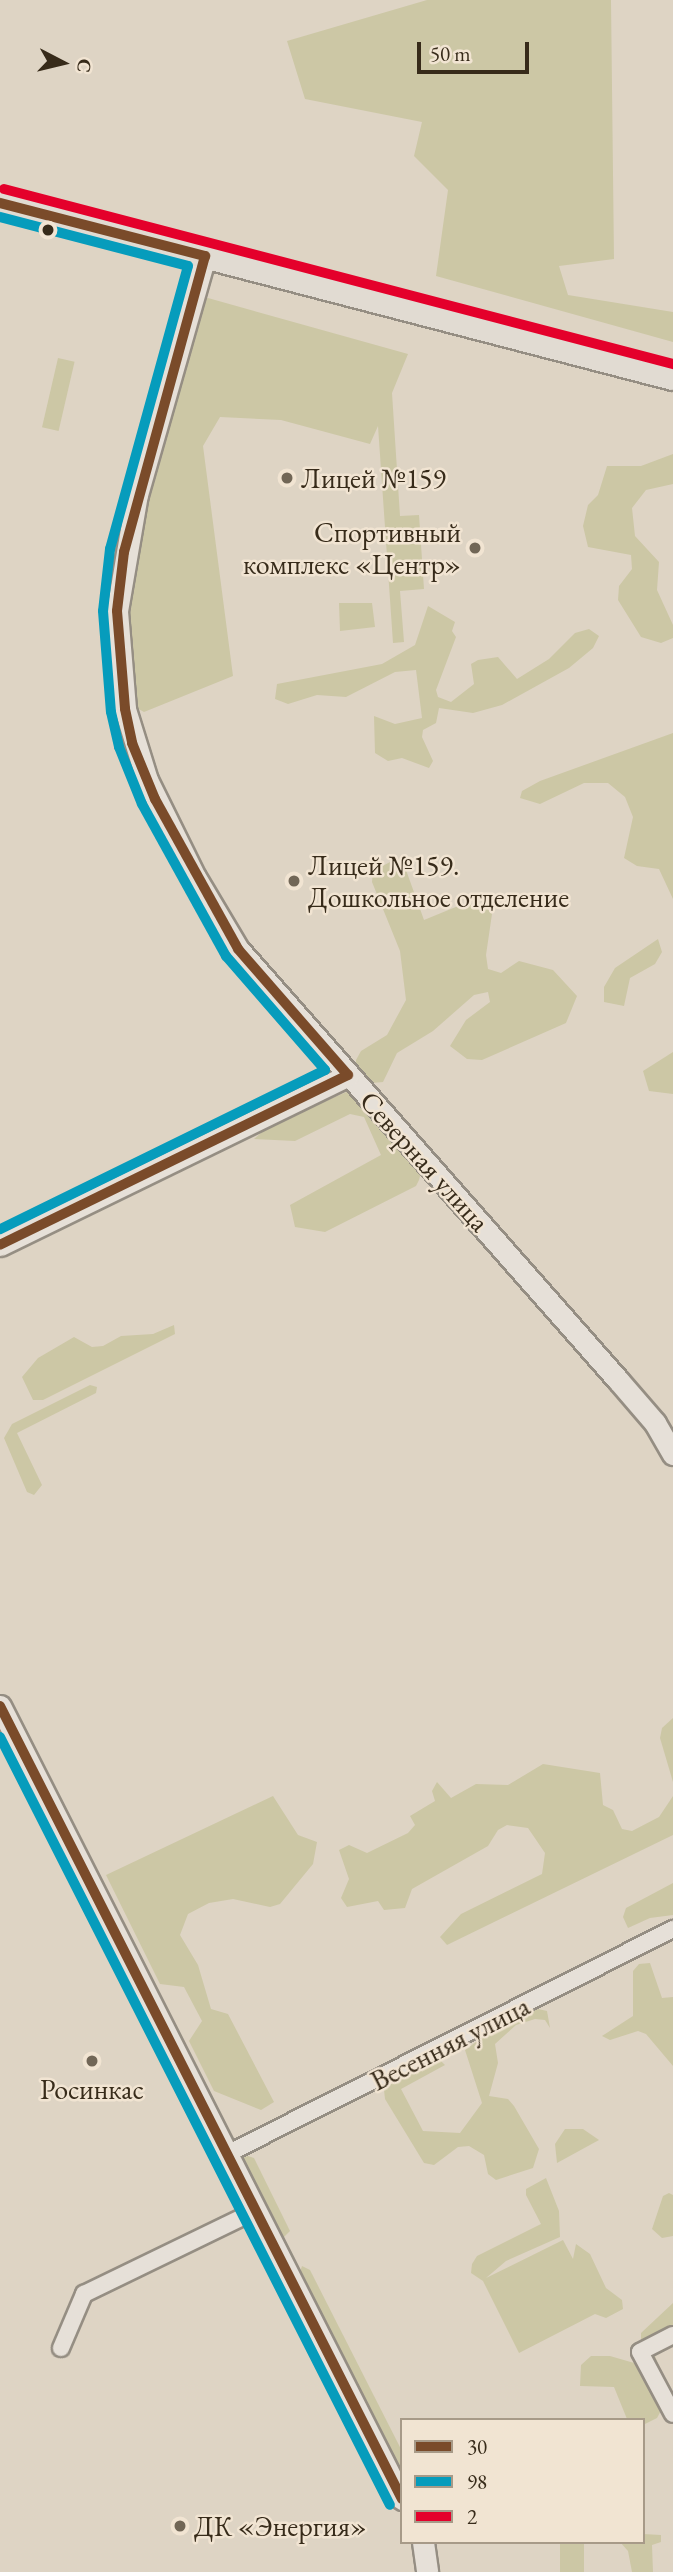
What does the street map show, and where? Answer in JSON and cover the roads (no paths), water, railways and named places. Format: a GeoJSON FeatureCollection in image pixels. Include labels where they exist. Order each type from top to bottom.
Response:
{"type":"FeatureCollection","features":[{"type":"Feature","properties":{"kind":"main road"},"geometry":{"type":"LineString","coordinates":[[0,204],[673,378]]}},
{"type":"Feature","properties":{"kind":"street","name":"Северная улица"},"geometry":{"type":"LineString","coordinates":[[205,256],[124,552],[117,611],[125,709],[132,743],[155,799],[238,949],[618,1380],[654,1423],[673,1454]]}},
{"type":"Feature","properties":{"kind":"street"},"geometry":{"type":"LineString","coordinates":[[0,1245],[348,1075]]}},
{"type":"Feature","properties":{"kind":"street"},"geometry":{"type":"LineString","coordinates":[[0,1706],[225,2155],[400,2495]]}},
{"type":"Feature","properties":{"kind":"street","name":"Весенняя улица"},"geometry":{"type":"LineString","coordinates":[[225,2155],[673,1929]]}},
{"type":"Feature","properties":{"kind":"street"},"geometry":{"type":"LineString","coordinates":[[61,2348],[84,2294],[255,2211]]}},
{"type":"Feature","properties":{"kind":"street"},"geometry":{"type":"LineString","coordinates":[[673,2335],[640,2352],[673,2414]]}},
{"type":"Feature","properties":{"kind":"street"},"geometry":{"type":"LineString","coordinates":[[423,2544],[427,2572]]}},
{"type":"Feature","properties":{"kind":"place","name":"Лицей №159"},"geometry":{"type":"Point","coordinates":[287,478]}},
{"type":"Feature","properties":{"kind":"place","name":"Спортивный комплекс «Центр»"},"geometry":{"type":"Point","coordinates":[475,548]}},
{"type":"Feature","properties":{"kind":"place","name":"Лицей №159. Дошкольное отделение"},"geometry":{"type":"Point","coordinates":[294,881]}},
{"type":"Feature","properties":{"kind":"place","name":"Росинкас"},"geometry":{"type":"Point","coordinates":[92,2061]}},
{"type":"Feature","properties":{"kind":"place","name":"ДК «Энергия»"},"geometry":{"type":"Point","coordinates":[180,2526]}}]}
